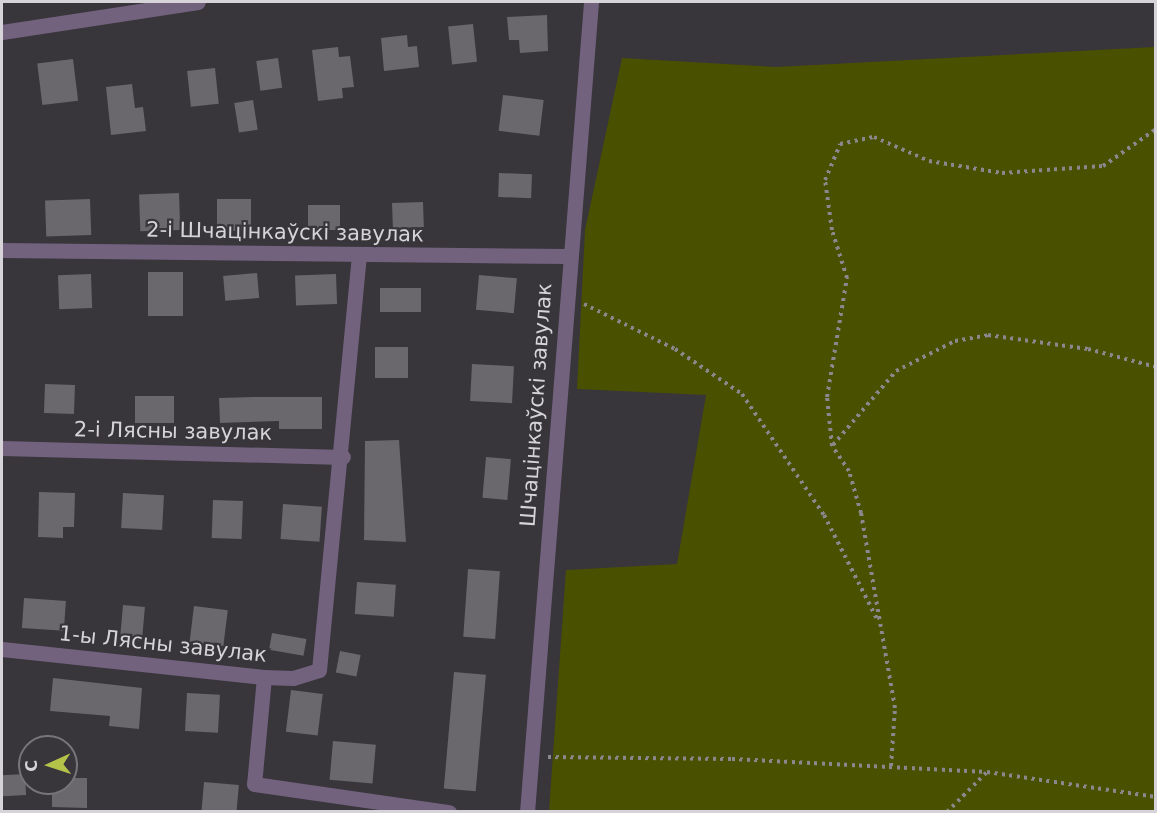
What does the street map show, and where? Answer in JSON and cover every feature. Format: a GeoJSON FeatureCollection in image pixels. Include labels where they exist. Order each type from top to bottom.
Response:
{"type":"FeatureCollection","features":[{"type":"Feature","properties":{"kind":"street"},"geometry":{"type":"LineString","coordinates":[[2,32],[198,2]]}},
{"type":"Feature","properties":{"kind":"street","name":"Шчацінкаўскі завулак"},"geometry":{"type":"LineString","coordinates":[[527,812],[564,295],[591,2]]}},
{"type":"Feature","properties":{"kind":"street","name":"2-і Шчацінкаўскі завулак"},"geometry":{"type":"LineString","coordinates":[[2,250],[568,256]]}},
{"type":"Feature","properties":{"kind":"street"},"geometry":{"type":"LineString","coordinates":[[343,457],[359,255]]}},
{"type":"Feature","properties":{"kind":"street","name":"2-і Лясны завулак"},"geometry":{"type":"LineString","coordinates":[[2,448],[343,457]]}},
{"type":"Feature","properties":{"kind":"street","name":"1-ы Лясны завулак"},"geometry":{"type":"LineString","coordinates":[[2,649],[264,677],[293,678],[319,670],[343,457]]}},
{"type":"Feature","properties":{"kind":"street"},"geometry":{"type":"LineString","coordinates":[[264,677],[254,784],[449,812]]}},
{"type":"Feature","properties":{"kind":"path"},"geometry":{"type":"LineString","coordinates":[[891,766],[895,708],[861,513],[849,471],[832,446],[827,397],[847,278],[832,230],[825,180],[840,144],[874,137],[929,161],[1002,173],[1103,166],[1155,129]]}},
{"type":"Feature","properties":{"kind":"path"},"geometry":{"type":"LineString","coordinates":[[564,295],[675,349],[742,394],[824,515],[880,625]]}},
{"type":"Feature","properties":{"kind":"path"},"geometry":{"type":"LineString","coordinates":[[832,446],[896,371],[955,341],[988,335],[1088,349],[1155,367]]}},
{"type":"Feature","properties":{"kind":"path"},"geometry":{"type":"LineString","coordinates":[[532,757],[891,766],[987,772],[1155,797]]}},
{"type":"Feature","properties":{"kind":"path"},"geometry":{"type":"LineString","coordinates":[[947,812],[987,772]]}},
{"type":"Feature","properties":{"kind":"green space"},"geometry":{"type":"Polygon","coordinates":[[[1155,47],[1155,811],[549,811],[566,570],[677,564],[706,395],[577,389],[585,230],[622,58],[776,67],[1155,47]]]}},
{"type":"Feature","properties":{"kind":"building"},"geometry":{"type":"Polygon","coordinates":[[[547,15],[548,51],[520,53],[519,40],[509,40],[507,17],[547,15]]]}},
{"type":"Feature","properties":{"kind":"building"},"geometry":{"type":"Polygon","coordinates":[[[473,24],[477,62],[452,64],[448,27],[473,24]]]}},
{"type":"Feature","properties":{"kind":"building"},"geometry":{"type":"Polygon","coordinates":[[[407,35],[408,47],[417,46],[419,67],[384,71],[381,38],[407,35]]]}},
{"type":"Feature","properties":{"kind":"building"},"geometry":{"type":"Polygon","coordinates":[[[338,47],[339,57],[350,56],[354,87],[342,88],[343,98],[318,101],[312,50],[338,47]]]}},
{"type":"Feature","properties":{"kind":"building"},"geometry":{"type":"Polygon","coordinates":[[[278,58],[282,88],[260,91],[256,61],[278,58]]]}},
{"type":"Feature","properties":{"kind":"building"},"geometry":{"type":"Polygon","coordinates":[[[73,59],[78,101],[42,105],[37,63],[73,59]]]}},
{"type":"Feature","properties":{"kind":"building"},"geometry":{"type":"Polygon","coordinates":[[[215,68],[219,104],[191,107],[187,71],[215,68]]]}},
{"type":"Feature","properties":{"kind":"building"},"geometry":{"type":"Polygon","coordinates":[[[132,84],[135,108],[143,107],[146,131],[111,135],[106,87],[132,84]]]}},
{"type":"Feature","properties":{"kind":"building"},"geometry":{"type":"Polygon","coordinates":[[[503,95],[544,100],[539,136],[499,131],[503,95]]]}},
{"type":"Feature","properties":{"kind":"building"},"geometry":{"type":"Polygon","coordinates":[[[253,100],[258,130],[239,133],[234,103],[253,100]]]}},
{"type":"Feature","properties":{"kind":"building"},"geometry":{"type":"Polygon","coordinates":[[[499,173],[532,174],[531,198],[498,197],[499,173]]]}},
{"type":"Feature","properties":{"kind":"building"},"geometry":{"type":"Polygon","coordinates":[[[179,193],[180,230],[140,231],[139,194],[179,193]]]}},
{"type":"Feature","properties":{"kind":"building"},"geometry":{"type":"Polygon","coordinates":[[[90,199],[91,235],[46,237],[45,201],[90,199]]]}},
{"type":"Feature","properties":{"kind":"building"},"geometry":{"type":"Polygon","coordinates":[[[217,199],[251,199],[251,231],[217,231],[217,199]]]}},
{"type":"Feature","properties":{"kind":"building"},"geometry":{"type":"Polygon","coordinates":[[[423,202],[424,227],[393,228],[392,203],[423,202]]]}},
{"type":"Feature","properties":{"kind":"building"},"geometry":{"type":"Polygon","coordinates":[[[308,205],[340,205],[340,230],[308,230],[308,205]]]}},
{"type":"Feature","properties":{"kind":"building"},"geometry":{"type":"Polygon","coordinates":[[[148,272],[183,272],[183,316],[148,316],[148,272]]]}},
{"type":"Feature","properties":{"kind":"building"},"geometry":{"type":"Polygon","coordinates":[[[257,273],[259,298],[225,301],[223,276],[257,273]]]}},
{"type":"Feature","properties":{"kind":"building"},"geometry":{"type":"Polygon","coordinates":[[[91,274],[92,308],[59,309],[58,275],[91,274]]]}},
{"type":"Feature","properties":{"kind":"building"},"geometry":{"type":"Polygon","coordinates":[[[336,274],[337,304],[296,305],[295,275],[336,274]]]}},
{"type":"Feature","properties":{"kind":"building"},"geometry":{"type":"Polygon","coordinates":[[[479,275],[517,278],[514,313],[476,310],[479,275]]]}},
{"type":"Feature","properties":{"kind":"building"},"geometry":{"type":"Polygon","coordinates":[[[380,288],[421,288],[421,312],[380,312],[380,288]]]}},
{"type":"Feature","properties":{"kind":"building"},"geometry":{"type":"Polygon","coordinates":[[[375,347],[408,347],[408,378],[375,378],[375,347]]]}},
{"type":"Feature","properties":{"kind":"building"},"geometry":{"type":"Polygon","coordinates":[[[472,364],[514,366],[512,403],[470,401],[472,364]]]}},
{"type":"Feature","properties":{"kind":"building"},"geometry":{"type":"Polygon","coordinates":[[[45,384],[75,385],[74,414],[44,413],[45,384]]]}},
{"type":"Feature","properties":{"kind":"building"},"geometry":{"type":"Polygon","coordinates":[[[135,396],[174,396],[174,423],[135,423],[135,396]]]}},
{"type":"Feature","properties":{"kind":"building"},"geometry":{"type":"Polygon","coordinates":[[[322,397],[322,429],[279,429],[279,421],[220,423],[219,398],[322,397]]]}},
{"type":"Feature","properties":{"kind":"building"},"geometry":{"type":"Polygon","coordinates":[[[399,440],[406,542],[364,540],[365,441],[399,440]]]}},
{"type":"Feature","properties":{"kind":"building"},"geometry":{"type":"Polygon","coordinates":[[[486,457],[511,459],[507,500],[482,498],[486,457]]]}},
{"type":"Feature","properties":{"kind":"building"},"geometry":{"type":"Polygon","coordinates":[[[39,492],[75,493],[74,527],[63,527],[63,538],[38,537],[39,492]]]}},
{"type":"Feature","properties":{"kind":"building"},"geometry":{"type":"Polygon","coordinates":[[[123,493],[164,495],[162,530],[121,528],[123,493]]]}},
{"type":"Feature","properties":{"kind":"building"},"geometry":{"type":"Polygon","coordinates":[[[213,500],[243,501],[242,539],[212,538],[213,500]]]}},
{"type":"Feature","properties":{"kind":"building"},"geometry":{"type":"Polygon","coordinates":[[[283,504],[322,507],[319,542],[281,539],[283,504]]]}},
{"type":"Feature","properties":{"kind":"building"},"geometry":{"type":"Polygon","coordinates":[[[468,569],[500,571],[495,639],[463,637],[468,569]]]}},
{"type":"Feature","properties":{"kind":"building"},"geometry":{"type":"Polygon","coordinates":[[[357,582],[396,585],[394,617],[355,614],[357,582]]]}},
{"type":"Feature","properties":{"kind":"building"},"geometry":{"type":"Polygon","coordinates":[[[24,598],[66,601],[64,631],[22,628],[24,598]]]}},
{"type":"Feature","properties":{"kind":"building"},"geometry":{"type":"Polygon","coordinates":[[[123,605],[145,607],[142,641],[120,639],[123,605]]]}},
{"type":"Feature","properties":{"kind":"building"},"geometry":{"type":"Polygon","coordinates":[[[194,606],[228,610],[223,646],[190,642],[194,606]]]}},
{"type":"Feature","properties":{"kind":"building"},"geometry":{"type":"Polygon","coordinates":[[[272,633],[306,639],[304,656],[269,650],[272,633]]]}},
{"type":"Feature","properties":{"kind":"building"},"geometry":{"type":"Polygon","coordinates":[[[340,651],[361,655],[356,677],[336,673],[340,651]]]}},
{"type":"Feature","properties":{"kind":"building"},"geometry":{"type":"Polygon","coordinates":[[[454,672],[486,675],[476,791],[444,789],[454,672]]]}},
{"type":"Feature","properties":{"kind":"building"},"geometry":{"type":"Polygon","coordinates":[[[53,678],[142,688],[139,729],[109,726],[110,716],[50,711],[53,678]]]}},
{"type":"Feature","properties":{"kind":"building"},"geometry":{"type":"Polygon","coordinates":[[[291,690],[323,694],[318,736],[286,732],[291,690]]]}},
{"type":"Feature","properties":{"kind":"building"},"geometry":{"type":"Polygon","coordinates":[[[187,693],[220,695],[218,733],[185,731],[187,693]]]}},
{"type":"Feature","properties":{"kind":"building"},"geometry":{"type":"Polygon","coordinates":[[[333,741],[376,745],[372,784],[330,780],[333,741]]]}},
{"type":"Feature","properties":{"kind":"building"},"geometry":{"type":"Polygon","coordinates":[[[18,774],[18,795],[26,795],[3,796],[2,775],[18,774]]]}},
{"type":"Feature","properties":{"kind":"building"},"geometry":{"type":"Polygon","coordinates":[[[78,778],[87,778],[87,808],[52,807],[52,795],[78,795],[78,778]]]}},
{"type":"Feature","properties":{"kind":"building"},"geometry":{"type":"Polygon","coordinates":[[[204,782],[239,785],[237,812],[201,812],[204,782]]]}}]}
